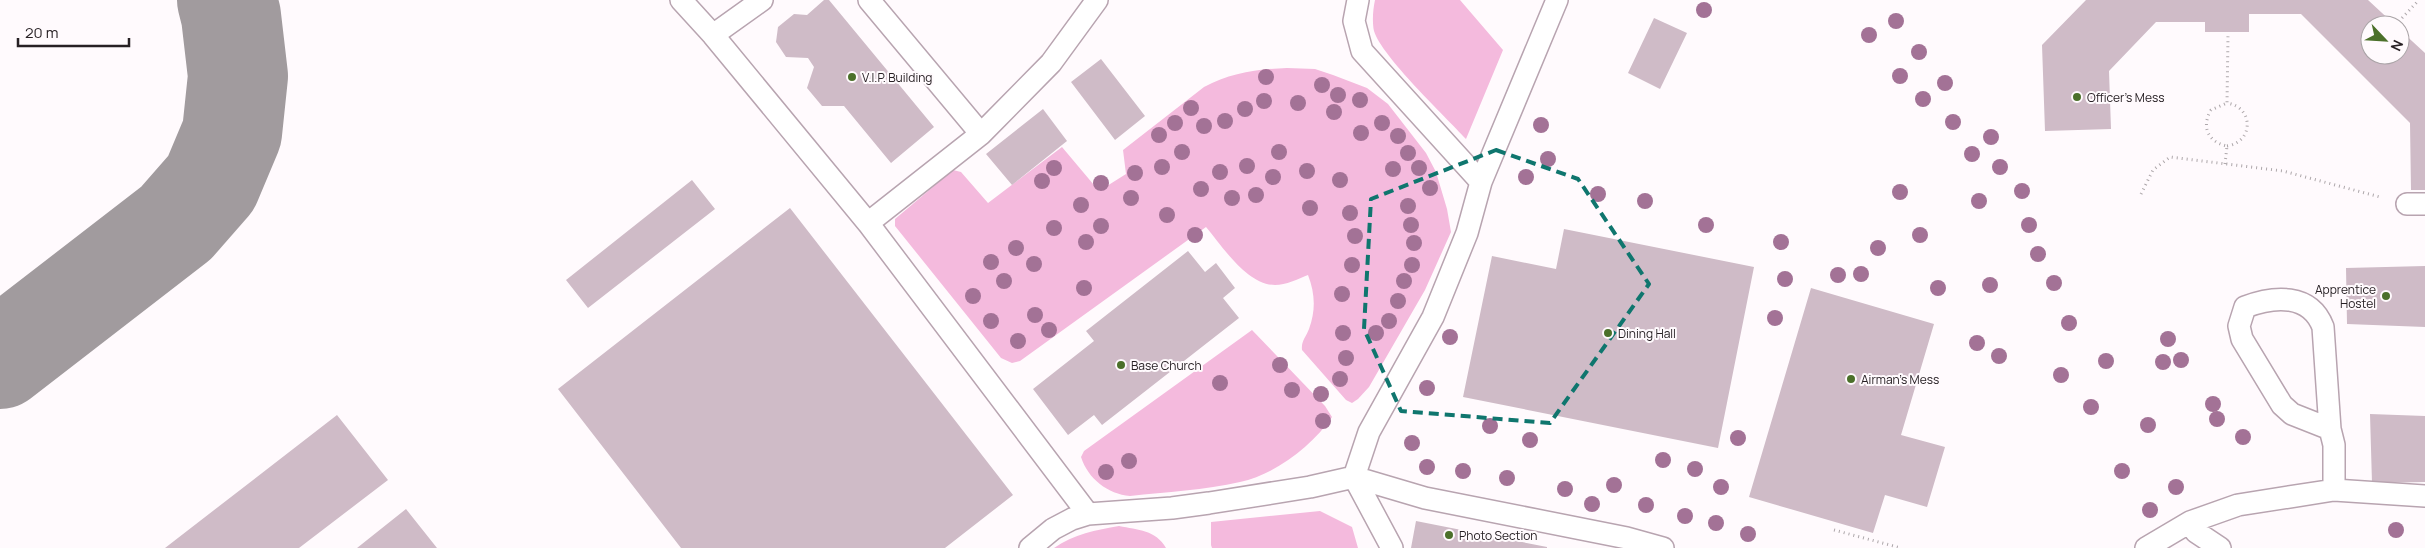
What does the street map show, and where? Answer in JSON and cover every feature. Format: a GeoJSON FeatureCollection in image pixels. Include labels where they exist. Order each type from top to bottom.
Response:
{"type":"FeatureCollection","features":[{"type":"Feature","properties":{"kind":"lane"},"geometry":{"type":"LineString","coordinates":[[681,0],[868,223],[1088,514]]}},
{"type":"Feature","properties":{"kind":"lane"},"geometry":{"type":"LineString","coordinates":[[713,36],[762,0]]}},
{"type":"Feature","properties":{"kind":"lane"},"geometry":{"type":"LineString","coordinates":[[870,0],[981,134]]}},
{"type":"Feature","properties":{"kind":"lane"},"geometry":{"type":"LineString","coordinates":[[868,223],[981,134],[1051,63],[1097,0]]}},
{"type":"Feature","properties":{"kind":"lane"},"geometry":{"type":"LineString","coordinates":[[1358,0],[1354,21],[1362,51],[1480,182]]}},
{"type":"Feature","properties":{"kind":"lane"},"geometry":{"type":"LineString","coordinates":[[1392,548],[1354,477],[1370,432],[1432,317],[1467,233],[1480,182],[1557,0]]}},
{"type":"Feature","properties":{"kind":"lane"},"geometry":{"type":"LineString","coordinates":[[2330,429],[2292,414],[2282,405],[2242,339],[2239,326],[2245,307],[2266,299],[2303,302],[2312,307],[2319,316],[2323,327],[2330,429],[2334,445],[2334,490]]}},
{"type":"Feature","properties":{"kind":"lane"},"geometry":{"type":"LineString","coordinates":[[1030,548],[1054,529],[1088,514],[1182,507],[1310,487],[1354,477],[1425,498],[1627,538],[1663,548]]}},
{"type":"Feature","properties":{"kind":"lane"},"geometry":{"type":"LineString","coordinates":[[2146,548],[2190,522],[2238,505],[2334,490],[2425,496]]}},
{"type":"Feature","properties":{"kind":"lane"},"geometry":{"type":"LineString","coordinates":[[2190,522],[2196,532],[2220,548]]}},
{"type":"Feature","properties":{"kind":"path"},"geometry":{"type":"LineString","coordinates":[[2405,15],[2419,0]]}},
{"type":"Feature","properties":{"kind":"path"},"geometry":{"type":"LineString","coordinates":[[2227,103],[2228,36]]}},
{"type":"Feature","properties":{"kind":"path"},"geometry":{"type":"LineString","coordinates":[[2227,103],[2243,111],[2248,124],[2244,138],[2228,146],[2213,141],[2208,136],[2205,122],[2211,110],[2227,103]]}},
{"type":"Feature","properties":{"kind":"path"},"geometry":{"type":"LineString","coordinates":[[2225,164],[2228,146]]}},
{"type":"Feature","properties":{"kind":"path"},"geometry":{"type":"LineString","coordinates":[[2141,194],[2153,170],[2170,157],[2283,172],[2416,204]]}},
{"type":"Feature","properties":{"kind":"path"},"geometry":{"type":"LineString","coordinates":[[1834,530],[1901,548]]}},
{"type":"Feature","properties":{"kind":"highlighted area"},"geometry":{"type":"Polygon","coordinates":[[[1496,150],[1578,179],[1649,284],[1550,423],[1401,411],[1364,329],[1371,199],[1496,150]]]}},
{"type":"Feature","properties":{"kind":"shaded area"},"geometry":{"type":"Polygon","coordinates":[[[1375,0],[1460,0],[1503,50],[1466,139],[1401,71],[1379,42],[1373,27],[1375,0]]]}},
{"type":"Feature","properties":{"kind":"shaded area"},"geometry":{"type":"Polygon","coordinates":[[[1265,69],[1315,69],[1333,75],[1367,88],[1388,104],[1426,153],[1436,172],[1447,209],[1451,232],[1425,290],[1369,387],[1352,403],[1346,400],[1302,350],[1314,308],[1312,288],[1308,275],[1279,285],[1255,279],[1227,254],[1206,227],[1020,361],[1012,363],[1001,358],[895,226],[895,219],[953,170],[961,172],[988,203],[1062,147],[1099,191],[1126,174],[1123,150],[1204,87],[1224,78],[1244,73],[1265,69]]]}},
{"type":"Feature","properties":{"kind":"shaded area"},"geometry":{"type":"Polygon","coordinates":[[[1252,330],[1325,406],[1332,417],[1304,448],[1267,473],[1240,482],[1199,489],[1130,496],[1107,489],[1094,478],[1084,465],[1081,457],[1084,451],[1252,330]]]}},
{"type":"Feature","properties":{"kind":"shaded area"},"geometry":{"type":"Polygon","coordinates":[[[1320,511],[1352,527],[1358,548],[1212,548],[1211,545],[1211,522],[1320,511]]]}},
{"type":"Feature","properties":{"kind":"shaded area"},"geometry":{"type":"Polygon","coordinates":[[[1119,526],[1152,534],[1166,548],[1054,548],[1077,536],[1119,526]]]}},
{"type":"Feature","properties":{"kind":"building","name":"V.I.P. Building"},"geometry":{"type":"Polygon","coordinates":[[[824,0],[829,0],[934,127],[891,163],[844,106],[822,106],[807,88],[814,67],[808,58],[786,57],[776,42],[778,27],[794,14],[807,15],[824,0]]]}},
{"type":"Feature","properties":{"kind":"building","name":"Officer's Mess"},"geometry":{"type":"Polygon","coordinates":[[[2086,0],[2368,0],[2384,15],[2360,15],[2360,65],[2410,65],[2410,39],[2425,53],[2425,190],[2411,190],[2410,123],[2301,14],[2249,14],[2249,32],[2205,32],[2205,22],[2156,22],[2109,71],[2111,129],[2045,131],[2042,45],[2086,0]]]}},
{"type":"Feature","properties":{"kind":"building"},"geometry":{"type":"Polygon","coordinates":[[[1654,18],[1687,33],[1660,89],[1628,73],[1654,18]]]}},
{"type":"Feature","properties":{"kind":"building"},"geometry":{"type":"Polygon","coordinates":[[[1101,59],[1145,116],[1115,140],[1071,82],[1101,59]]]}},
{"type":"Feature","properties":{"kind":"building"},"geometry":{"type":"Polygon","coordinates":[[[1043,109],[1067,141],[1012,185],[986,154],[1043,109]]]}},
{"type":"Feature","properties":{"kind":"building"},"geometry":{"type":"Polygon","coordinates":[[[692,180],[715,209],[588,308],[566,280],[692,180]]]}},
{"type":"Feature","properties":{"kind":"building"},"geometry":{"type":"Polygon","coordinates":[[[790,208],[1013,495],[945,548],[681,548],[558,389],[790,208]]]}},
{"type":"Feature","properties":{"kind":"building","name":"Dining Hall"},"geometry":{"type":"Polygon","coordinates":[[[1564,229],[1754,267],[1718,448],[1463,397],[1492,256],[1556,269],[1564,229]]]}},
{"type":"Feature","properties":{"kind":"building","name":"Base Church"},"geometry":{"type":"Polygon","coordinates":[[[1188,251],[1205,272],[1216,263],[1235,288],[1223,298],[1239,318],[1102,425],[1094,415],[1068,435],[1033,389],[1094,341],[1086,331],[1188,251]]]}},
{"type":"Feature","properties":{"kind":"building","name":"Apprentice Hostel"},"geometry":{"type":"Polygon","coordinates":[[[2425,266],[2425,327],[2347,324],[2346,268],[2425,266]]]}},
{"type":"Feature","properties":{"kind":"building","name":"Airman's Mess"},"geometry":{"type":"Polygon","coordinates":[[[1811,288],[1934,324],[1901,435],[1945,447],[1927,507],[1885,495],[1873,533],[1749,497],[1811,288]]]}},
{"type":"Feature","properties":{"kind":"building"},"geometry":{"type":"Polygon","coordinates":[[[2370,414],[2425,416],[2425,482],[2372,483],[2370,414]]]}},
{"type":"Feature","properties":{"kind":"building"},"geometry":{"type":"Polygon","coordinates":[[[337,415],[388,480],[299,548],[165,548],[337,415]]]}},
{"type":"Feature","properties":{"kind":"building"},"geometry":{"type":"Polygon","coordinates":[[[406,509],[437,548],[357,548],[406,509]]]}},
{"type":"Feature","properties":{"kind":"building","name":"Photo Section"},"geometry":{"type":"Polygon","coordinates":[[[1416,521],[1547,547],[1547,548],[1411,548],[1416,521]]]}},
{"type":"Feature","properties":{"kind":"taxiway"},"geometry":{"type":"LineString","coordinates":[[0,359],[176,223],[211,183],[232,133],[238,76],[231,16],[227,0]]}},
{"type":"Feature","properties":{"kind":"place","name":"V.I.P. Building"},"geometry":{"type":"Point","coordinates":[852,77]}},
{"type":"Feature","properties":{"kind":"place","name":"Officer's Mess"},"geometry":{"type":"Point","coordinates":[2077,97]}},
{"type":"Feature","properties":{"kind":"place","name":"Apprentice Hostel"},"geometry":{"type":"Point","coordinates":[2386,296]}},
{"type":"Feature","properties":{"kind":"place","name":"Dining Hall"},"geometry":{"type":"Point","coordinates":[1608,333]}},
{"type":"Feature","properties":{"kind":"place","name":"Base Church"},"geometry":{"type":"Point","coordinates":[1121,365]}},
{"type":"Feature","properties":{"kind":"place","name":"Airman's Mess"},"geometry":{"type":"Point","coordinates":[1851,379]}},
{"type":"Feature","properties":{"kind":"place","name":"Photo Section"},"geometry":{"type":"Point","coordinates":[1449,535]}}]}
